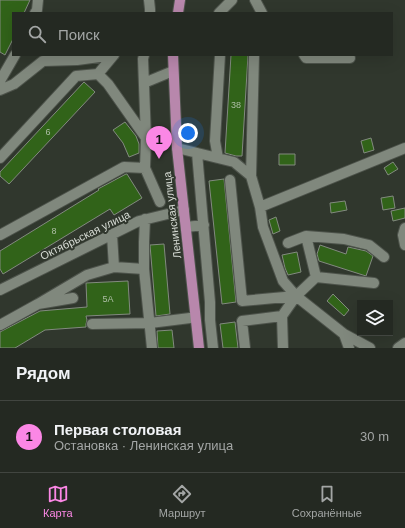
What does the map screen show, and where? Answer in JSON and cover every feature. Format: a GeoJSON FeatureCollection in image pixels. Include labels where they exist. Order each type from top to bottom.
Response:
{"type":"FeatureCollection","features":[{"type":"Feature","properties":{"kind":"main road"},"geometry":{"type":"LineString","coordinates":[[178,12],[180,0]]}},
{"type":"Feature","properties":{"kind":"main road","name":"Ленинская улица"},"geometry":{"type":"LineString","coordinates":[[173,56],[177,148],[199,348]]}},
{"type":"Feature","properties":{"kind":"street"},"geometry":{"type":"LineString","coordinates":[[36,12],[38,0]]}},
{"type":"Feature","properties":{"kind":"street"},"geometry":{"type":"LineString","coordinates":[[149,0],[150,12]]}},
{"type":"Feature","properties":{"kind":"street"},"geometry":{"type":"LineString","coordinates":[[220,12],[232,0]]}},
{"type":"Feature","properties":{"kind":"street"},"geometry":{"type":"LineString","coordinates":[[255,0],[261,12]]}},
{"type":"Feature","properties":{"kind":"street"},"geometry":{"type":"LineString","coordinates":[[0,81],[14,56]]}},
{"type":"Feature","properties":{"kind":"street"},"geometry":{"type":"LineString","coordinates":[[0,90],[14,84],[43,61],[77,60],[107,56]]}},
{"type":"Feature","properties":{"kind":"street"},"geometry":{"type":"LineString","coordinates":[[0,158],[76,76],[98,74],[113,56]]}},
{"type":"Feature","properties":{"kind":"street"},"geometry":{"type":"LineString","coordinates":[[142,56],[146,138],[145,168],[160,202]]}},
{"type":"Feature","properties":{"kind":"street"},"geometry":{"type":"LineString","coordinates":[[218,158],[215,141],[220,56]]}},
{"type":"Feature","properties":{"kind":"street"},"geometry":{"type":"LineString","coordinates":[[254,56],[251,176],[260,207],[263,227],[283,281],[296,296],[344,334],[370,348]]}},
{"type":"Feature","properties":{"kind":"street"},"geometry":{"type":"LineString","coordinates":[[305,56],[306,58],[350,58]]}},
{"type":"Feature","properties":{"kind":"street"},"geometry":{"type":"LineString","coordinates":[[144,83],[173,71]]}},
{"type":"Feature","properties":{"kind":"street"},"geometry":{"type":"LineString","coordinates":[[98,74],[108,84],[146,138]]}},
{"type":"Feature","properties":{"kind":"street"},"geometry":{"type":"LineString","coordinates":[[177,148],[234,162],[251,176]]}},
{"type":"Feature","properties":{"kind":"street"},"geometry":{"type":"LineString","coordinates":[[260,207],[405,150]]}},
{"type":"Feature","properties":{"kind":"street"},"geometry":{"type":"LineString","coordinates":[[197,153],[213,348]]}},
{"type":"Feature","properties":{"kind":"street"},"geometry":{"type":"LineString","coordinates":[[0,236],[124,167],[145,168]]}},
{"type":"Feature","properties":{"kind":"street"},"geometry":{"type":"LineString","coordinates":[[230,180],[242,301],[296,296]]}},
{"type":"Feature","properties":{"kind":"street","name":"Октябрьская улица"},"geometry":{"type":"LineString","coordinates":[[0,289],[144,219],[184,210]]}},
{"type":"Feature","properties":{"kind":"street"},"geometry":{"type":"LineString","coordinates":[[144,219],[144,269],[152,348]]}},
{"type":"Feature","properties":{"kind":"street"},"geometry":{"type":"LineString","coordinates":[[186,227],[204,225]]}},
{"type":"Feature","properties":{"kind":"street"},"geometry":{"type":"LineString","coordinates":[[405,228],[403,235],[405,245]]}},
{"type":"Feature","properties":{"kind":"street"},"geometry":{"type":"LineString","coordinates":[[112,235],[114,267]]}},
{"type":"Feature","properties":{"kind":"street"},"geometry":{"type":"LineString","coordinates":[[306,236],[316,277]]}},
{"type":"Feature","properties":{"kind":"street"},"geometry":{"type":"LineString","coordinates":[[288,243],[306,236],[344,239],[369,245],[384,257]]}},
{"type":"Feature","properties":{"kind":"street"},"geometry":{"type":"LineString","coordinates":[[0,325],[87,275],[114,267],[144,269]]}},
{"type":"Feature","properties":{"kind":"street"},"geometry":{"type":"LineString","coordinates":[[283,348],[282,316],[296,296],[316,277],[374,283]]}},
{"type":"Feature","properties":{"kind":"street"},"geometry":{"type":"LineString","coordinates":[[38,304],[73,298]]}},
{"type":"Feature","properties":{"kind":"street"},"geometry":{"type":"LineString","coordinates":[[245,348],[242,321],[282,316]]}},
{"type":"Feature","properties":{"kind":"street"},"geometry":{"type":"LineString","coordinates":[[92,324],[150,323],[190,318]]}},
{"type":"Feature","properties":{"kind":"street"},"geometry":{"type":"LineString","coordinates":[[344,334],[349,348]]}},
{"type":"Feature","properties":{"kind":"street"},"geometry":{"type":"LineString","coordinates":[[398,348],[405,343]]}},
{"type":"Feature","properties":{"kind":"building"},"geometry":{"type":"Polygon","coordinates":[[[0,0],[30,0],[24,12],[12,12],[12,41],[5,55],[0,52],[0,0]]]}},
{"type":"Feature","properties":{"kind":"building"},"geometry":{"type":"Polygon","coordinates":[[[231,56],[248,56],[242,156],[225,153],[231,56]]]}},
{"type":"Feature","properties":{"kind":"building"},"geometry":{"type":"Polygon","coordinates":[[[84,82],[95,92],[9,184],[0,176],[0,172],[84,82]]]}},
{"type":"Feature","properties":{"kind":"building"},"geometry":{"type":"Polygon","coordinates":[[[125,122],[136,136],[139,144],[139,153],[129,157],[123,143],[113,130],[125,122]]]}},
{"type":"Feature","properties":{"kind":"building"},"geometry":{"type":"Polygon","coordinates":[[[371,138],[374,150],[364,153],[361,141],[371,138]]]}},
{"type":"Feature","properties":{"kind":"building"},"geometry":{"type":"Polygon","coordinates":[[[279,154],[295,154],[295,165],[279,165],[279,154]]]}},
{"type":"Feature","properties":{"kind":"building"},"geometry":{"type":"Polygon","coordinates":[[[393,162],[398,169],[388,175],[384,168],[393,162]]]}},
{"type":"Feature","properties":{"kind":"building"},"geometry":{"type":"Polygon","coordinates":[[[126,174],[142,198],[114,215],[110,209],[3,274],[0,269],[0,251],[99,190],[98,189],[126,174]]]}},
{"type":"Feature","properties":{"kind":"building"},"geometry":{"type":"Polygon","coordinates":[[[224,179],[236,302],[222,304],[209,181],[224,179]]]}},
{"type":"Feature","properties":{"kind":"building"},"geometry":{"type":"Polygon","coordinates":[[[393,196],[395,208],[383,210],[381,198],[393,196]]]}},
{"type":"Feature","properties":{"kind":"building"},"geometry":{"type":"Polygon","coordinates":[[[345,201],[347,210],[331,213],[330,203],[345,201]]]}},
{"type":"Feature","properties":{"kind":"building"},"geometry":{"type":"Polygon","coordinates":[[[405,208],[405,218],[393,221],[391,211],[405,208]]]}},
{"type":"Feature","properties":{"kind":"building"},"geometry":{"type":"Polygon","coordinates":[[[276,217],[280,231],[273,234],[269,220],[276,217]]]}},
{"type":"Feature","properties":{"kind":"building"},"geometry":{"type":"Polygon","coordinates":[[[164,244],[170,314],[156,316],[150,245],[164,244]]]}},
{"type":"Feature","properties":{"kind":"building"},"geometry":{"type":"Polygon","coordinates":[[[320,245],[346,254],[348,247],[366,251],[373,256],[366,276],[319,261],[317,254],[320,245]]]}},
{"type":"Feature","properties":{"kind":"building"},"geometry":{"type":"Polygon","coordinates":[[[297,252],[301,272],[288,275],[282,255],[297,252]]]}},
{"type":"Feature","properties":{"kind":"building"},"geometry":{"type":"Polygon","coordinates":[[[128,281],[130,314],[86,316],[86,327],[45,330],[15,348],[0,348],[0,332],[40,311],[87,307],[86,283],[128,281]]]}},
{"type":"Feature","properties":{"kind":"building"},"geometry":{"type":"Polygon","coordinates":[[[333,294],[349,310],[344,316],[327,301],[333,294]]]}},
{"type":"Feature","properties":{"kind":"building"},"geometry":{"type":"Polygon","coordinates":[[[235,322],[238,348],[223,348],[220,324],[235,322]]]}},
{"type":"Feature","properties":{"kind":"building"},"geometry":{"type":"Polygon","coordinates":[[[172,330],[174,348],[158,348],[157,331],[172,330]]]}},
{"type":"Feature","properties":{"kind":"place","name":"Первая столовая"},"geometry":{"type":"Point","coordinates":[159,159]}}]}
